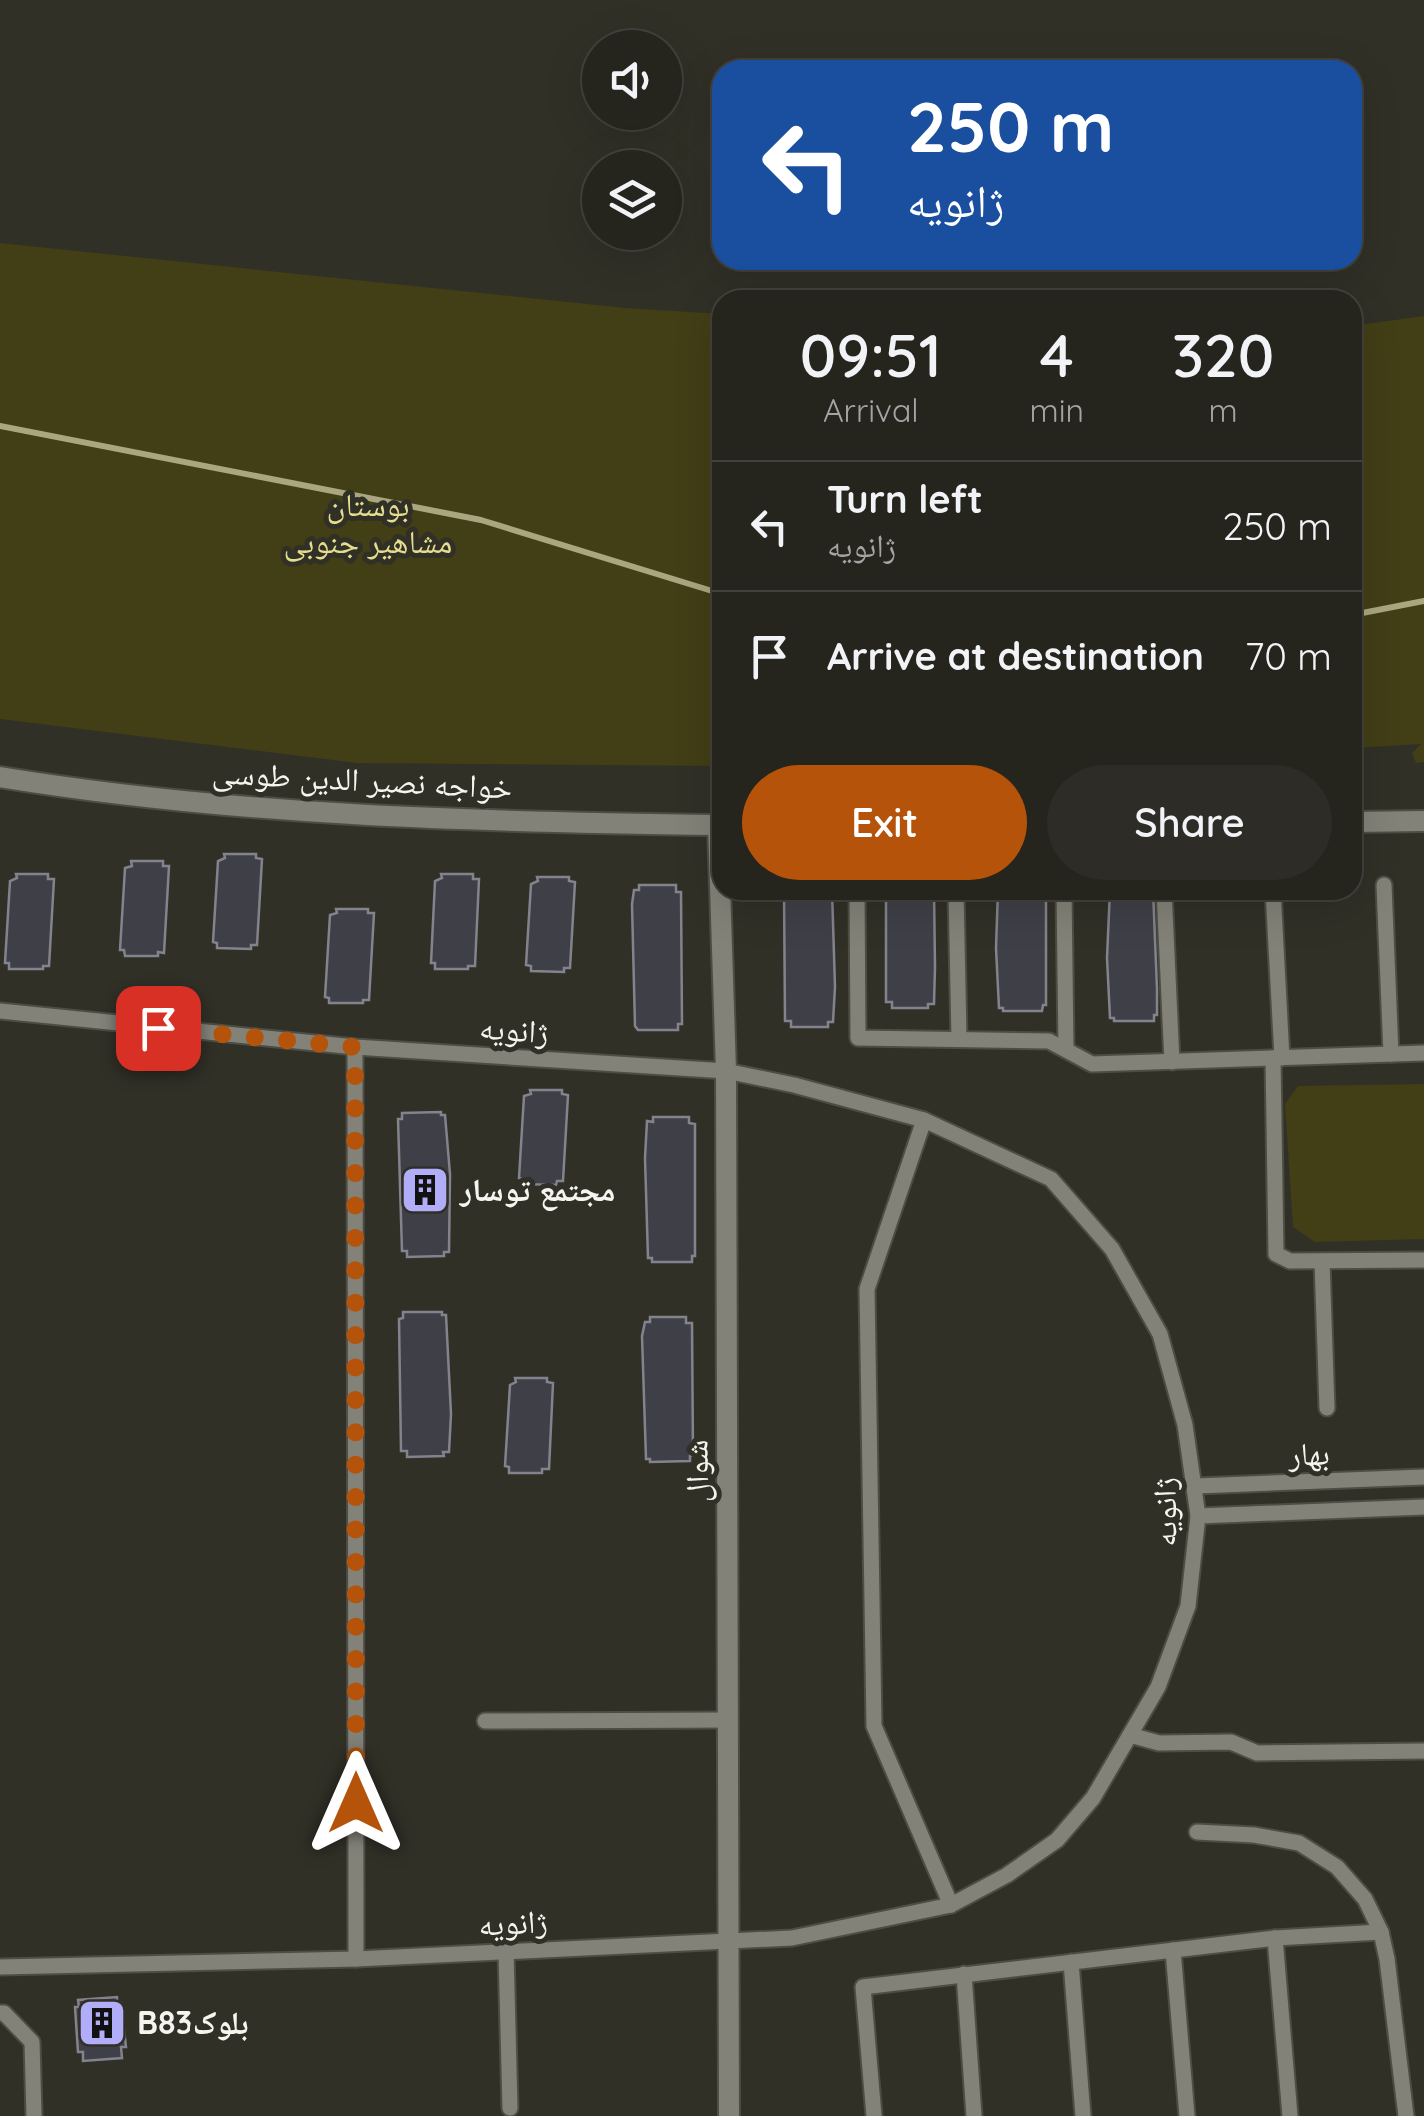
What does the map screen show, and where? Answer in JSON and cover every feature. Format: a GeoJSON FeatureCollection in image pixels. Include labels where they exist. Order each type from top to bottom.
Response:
{"type":"FeatureCollection","features":[{"type":"Feature","properties":{"kind":"street","name":"خواجه نصیر الدین طوسی"},"geometry":{"type":"LineString","coordinates":[[0,777],[99,793],[426,818],[712,825]]}},
{"type":"Feature","properties":{"kind":"street"},"geometry":{"type":"LineString","coordinates":[[1362,822],[1424,821]]}},
{"type":"Feature","properties":{"kind":"street"},"geometry":{"type":"LineString","coordinates":[[1384,885],[1390,1054]]}},
{"type":"Feature","properties":{"kind":"street","name":"شوال"},"geometry":{"type":"LineString","coordinates":[[722,900],[730,1720],[729,2116]]}},
{"type":"Feature","properties":{"kind":"street"},"geometry":{"type":"LineString","coordinates":[[857,900],[858,1038],[1049,1041],[1092,1064],[1424,1053]]}},
{"type":"Feature","properties":{"kind":"street"},"geometry":{"type":"LineString","coordinates":[[956,900],[959,1039]]}},
{"type":"Feature","properties":{"kind":"street"},"geometry":{"type":"LineString","coordinates":[[1064,900],[1066,1050]]}},
{"type":"Feature","properties":{"kind":"street"},"geometry":{"type":"LineString","coordinates":[[1164,900],[1172,1062]]}},
{"type":"Feature","properties":{"kind":"street"},"geometry":{"type":"LineString","coordinates":[[1273,900],[1276,1254],[1290,1261],[1424,1260]]}},
{"type":"Feature","properties":{"kind":"street","name":"ژانویه"},"geometry":{"type":"LineString","coordinates":[[0,1012],[355,1047],[726,1071],[924,1120],[1051,1180],[1112,1250],[1160,1334],[1185,1425],[1198,1516],[1188,1606],[1158,1687],[1093,1798],[1057,1840],[1007,1875],[951,1904],[792,1938],[356,1959],[0,1966]]}},
{"type":"Feature","properties":{"kind":"street"},"geometry":{"type":"LineString","coordinates":[[355,1047],[356,1959]]}},
{"type":"Feature","properties":{"kind":"street"},"geometry":{"type":"LineString","coordinates":[[924,1120],[868,1289],[874,1726],[951,1904]]}},
{"type":"Feature","properties":{"kind":"street"},"geometry":{"type":"LineString","coordinates":[[1322,1261],[1327,1408]]}},
{"type":"Feature","properties":{"kind":"street","name":"بهار"},"geometry":{"type":"LineString","coordinates":[[1196,1486],[1424,1477]]}},
{"type":"Feature","properties":{"kind":"street","name":"بهار"},"geometry":{"type":"LineString","coordinates":[[1198,1516],[1424,1507]]}},
{"type":"Feature","properties":{"kind":"street"},"geometry":{"type":"LineString","coordinates":[[485,1721],[730,1720]]}},
{"type":"Feature","properties":{"kind":"street"},"geometry":{"type":"LineString","coordinates":[[1130,1735],[1158,1742],[1231,1742],[1258,1753],[1424,1751]]}},
{"type":"Feature","properties":{"kind":"street"},"geometry":{"type":"LineString","coordinates":[[1197,1832],[1254,1834],[1299,1842],[1337,1867],[1366,1900],[1382,1932],[1406,2116]]}},
{"type":"Feature","properties":{"kind":"street"},"geometry":{"type":"LineString","coordinates":[[874,2116],[864,1987],[1276,1938],[1382,1932]]}},
{"type":"Feature","properties":{"kind":"street"},"geometry":{"type":"LineString","coordinates":[[1276,1938],[1290,2116]]}},
{"type":"Feature","properties":{"kind":"street"},"geometry":{"type":"LineString","coordinates":[[1174,1950],[1187,2116]]}},
{"type":"Feature","properties":{"kind":"street"},"geometry":{"type":"LineString","coordinates":[[506,1951],[510,2108]]}},
{"type":"Feature","properties":{"kind":"street"},"geometry":{"type":"LineString","coordinates":[[1071,1962],[1083,2116]]}},
{"type":"Feature","properties":{"kind":"street"},"geometry":{"type":"LineString","coordinates":[[964,1974],[974,2116]]}},
{"type":"Feature","properties":{"kind":"street"},"geometry":{"type":"LineString","coordinates":[[0,2013],[32,2042],[34,2116]]}},
{"type":"Feature","properties":{"kind":"green space","name":"بوستان مشاهیر جنوبی"},"geometry":{"type":"Polygon","coordinates":[[[0,243],[625,308],[712,313],[712,766],[357,763],[0,719],[0,243]]]}},
{"type":"Feature","properties":{"kind":"green space"},"geometry":{"type":"Polygon","coordinates":[[[1424,316],[1424,762],[1416,763],[1412,753],[1421,744],[1362,747],[1362,325],[1424,316]]]}},
{"type":"Feature","properties":{"kind":"green space"},"geometry":{"type":"Polygon","coordinates":[[[1424,1084],[1424,1239],[1315,1242],[1293,1227],[1285,1104],[1298,1086],[1424,1084]]]}},
{"type":"Feature","properties":{"kind":"building"},"geometry":{"type":"Polygon","coordinates":[[[224,854],[256,854],[256,858],[262,859],[257,945],[251,945],[251,949],[217,948],[213,942],[218,861],[225,858],[224,854]]]}},
{"type":"Feature","properties":{"kind":"building"},"geometry":{"type":"Polygon","coordinates":[[[131,861],[163,861],[163,866],[169,866],[164,953],[158,952],[158,956],[125,956],[124,950],[120,950],[125,868],[132,866],[131,861]]]}},
{"type":"Feature","properties":{"kind":"building"},"geometry":{"type":"Polygon","coordinates":[[[16,874],[48,874],[48,879],[54,879],[49,966],[43,969],[9,969],[9,963],[5,963],[10,881],[17,878],[16,874]]]}},
{"type":"Feature","properties":{"kind":"building"},"geometry":{"type":"Polygon","coordinates":[[[441,874],[473,874],[473,879],[479,879],[475,966],[468,969],[435,969],[435,963],[431,963],[435,881],[442,878],[441,874]]]}},
{"type":"Feature","properties":{"kind":"building"},"geometry":{"type":"Polygon","coordinates":[[[537,877],[569,877],[569,881],[575,882],[570,968],[564,968],[564,972],[531,971],[531,966],[526,965],[531,884],[538,881],[537,877]]]}},
{"type":"Feature","properties":{"kind":"building"},"geometry":{"type":"Polygon","coordinates":[[[639,885],[676,885],[676,892],[681,892],[682,1024],[678,1024],[678,1030],[638,1030],[635,1026],[632,904],[639,885]]]}},
{"type":"Feature","properties":{"kind":"building"},"geometry":{"type":"Polygon","coordinates":[[[784,900],[832,900],[833,1022],[828,1022],[828,1027],[791,1027],[791,1021],[785,1021],[784,900]]]}},
{"type":"Feature","properties":{"kind":"building"},"geometry":{"type":"Polygon","coordinates":[[[886,900],[934,900],[934,1004],[928,1004],[928,1008],[892,1008],[892,1002],[886,1002],[886,900]]]}},
{"type":"Feature","properties":{"kind":"building"},"geometry":{"type":"Polygon","coordinates":[[[998,900],[1046,900],[1046,1005],[1042,1011],[999,1008],[998,900]]]}},
{"type":"Feature","properties":{"kind":"building"},"geometry":{"type":"Polygon","coordinates":[[[1110,900],[1153,900],[1157,989],[1154,1021],[1110,1018],[1110,900]]]}},
{"type":"Feature","properties":{"kind":"building"},"geometry":{"type":"Polygon","coordinates":[[[336,909],[368,909],[368,913],[374,913],[369,1000],[363,1003],[329,1003],[325,997],[330,915],[337,913],[336,909]]]}},
{"type":"Feature","properties":{"kind":"building","name":"مجتمع توسار"},"geometry":{"type":"Polygon","coordinates":[[[530,1090],[562,1090],[562,1094],[568,1095],[563,1181],[556,1185],[523,1184],[519,1178],[524,1096],[531,1094],[530,1090]]]}},
{"type":"Feature","properties":{"kind":"building","name":"مجتمع توسار"},"geometry":{"type":"Polygon","coordinates":[[[402,1113],[445,1115],[450,1174],[449,1252],[444,1252],[444,1256],[407,1257],[407,1251],[402,1251],[398,1119],[402,1119],[402,1113]]]}},
{"type":"Feature","properties":{"kind":"building","name":"مجتمع توسار"},"geometry":{"type":"Polygon","coordinates":[[[653,1117],[689,1117],[689,1123],[695,1124],[692,1262],[652,1262],[648,1258],[645,1158],[647,1121],[653,1122],[653,1117]]]}},
{"type":"Feature","properties":{"kind":"building"},"geometry":{"type":"Polygon","coordinates":[[[403,1312],[446,1315],[451,1414],[449,1452],[443,1452],[444,1456],[407,1457],[407,1451],[401,1451],[399,1319],[403,1312]]]}},
{"type":"Feature","properties":{"kind":"building"},"geometry":{"type":"Polygon","coordinates":[[[650,1317],[686,1317],[686,1323],[692,1323],[690,1461],[646,1459],[642,1336],[650,1317]]]}},
{"type":"Feature","properties":{"kind":"building"},"geometry":{"type":"Polygon","coordinates":[[[515,1378],[547,1378],[547,1382],[553,1383],[549,1469],[542,1469],[542,1473],[509,1473],[505,1466],[510,1385],[516,1382],[515,1378]]]}},
{"type":"Feature","properties":{"kind":"building","name":"B83بلوک"},"geometry":{"type":"Polygon","coordinates":[[[117,1997],[126,2047],[121,2047],[122,2058],[83,2061],[83,2052],[78,2052],[78,2000],[117,1997]]]}},
{"type":"Feature","properties":{"kind":"waterway"},"geometry":{"type":"LineString","coordinates":[[0,426],[481,520],[712,591]]}},
{"type":"Feature","properties":{"kind":"waterway"},"geometry":{"type":"LineString","coordinates":[[1362,613],[1424,601]]}},
{"type":"Feature","properties":{"kind":"place","name":"مجتمع توسار"},"geometry":{"type":"Point","coordinates":[425,1190]}},
{"type":"Feature","properties":{"kind":"place","name":"B83بلوک"},"geometry":{"type":"Point","coordinates":[102,2023]}},
{"type":"Feature","properties":{"kind":"route"},"geometry":{"type":"LineString","coordinates":[[158,1028],[355,1047],[356,1803]]}}]}
